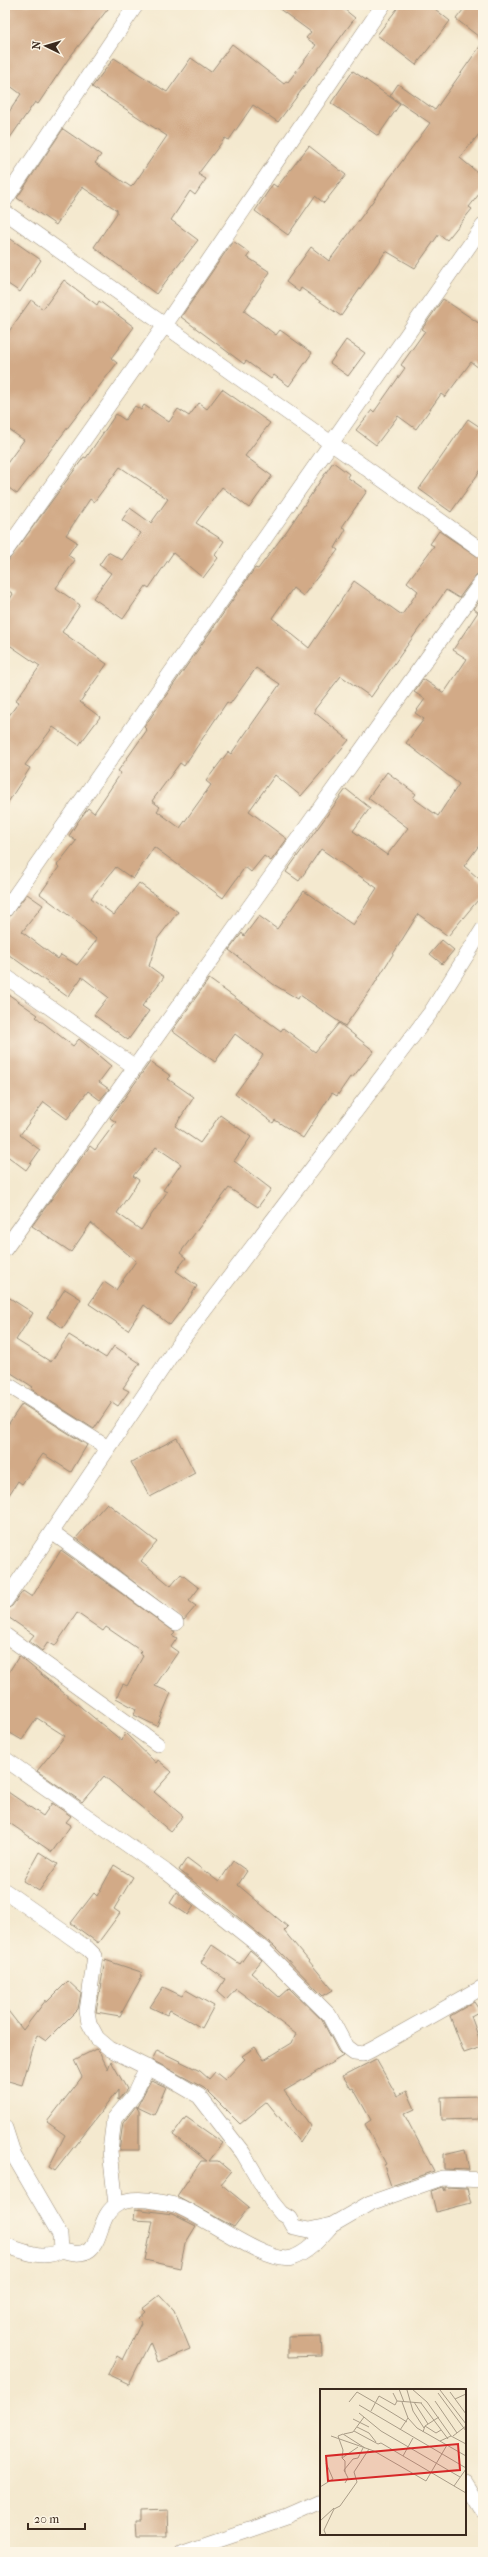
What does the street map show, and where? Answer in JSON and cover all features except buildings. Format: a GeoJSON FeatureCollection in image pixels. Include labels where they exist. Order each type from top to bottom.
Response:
{"type":"FeatureCollection","features":[{"type":"Feature","properties":{"kind":"street"},"geometry":{"type":"LineString","coordinates":[[5,200],[136,5]]}},
{"type":"Feature","properties":{"kind":"street"},"geometry":{"type":"LineString","coordinates":[[5,552],[165,325],[383,5]]}},
{"type":"Feature","properties":{"kind":"street"},"geometry":{"type":"LineString","coordinates":[[5,212],[483,551]]}},
{"type":"Feature","properties":{"kind":"street"},"geometry":{"type":"LineString","coordinates":[[5,910],[483,226]]}},
{"type":"Feature","properties":{"kind":"street"},"geometry":{"type":"LineString","coordinates":[[5,1250],[483,580]]}},
{"type":"Feature","properties":{"kind":"street"},"geometry":{"type":"LineString","coordinates":[[5,1601],[178,1345],[431,1012],[483,929]]}},
{"type":"Feature","properties":{"kind":"street"},"geometry":{"type":"LineString","coordinates":[[5,976],[135,1067]]}},
{"type":"Feature","properties":{"kind":"street"},"geometry":{"type":"LineString","coordinates":[[5,1383],[108,1448]]}},
{"type":"Feature","properties":{"kind":"street"},"geometry":{"type":"LineString","coordinates":[[52,1532],[176,1623]]}},
{"type":"Feature","properties":{"kind":"street"},"geometry":{"type":"LineString","coordinates":[[5,1634],[157,1744]]}},
{"type":"Feature","properties":{"kind":"street"},"geometry":{"type":"LineString","coordinates":[[5,1759],[165,1871],[262,1949],[329,2015],[346,2047],[354,2053],[363,2054],[373,2049],[483,1987]]}},
{"type":"Feature","properties":{"kind":"street"},"geometry":{"type":"LineString","coordinates":[[5,1891],[95,1956],[87,2011],[89,2024],[97,2038],[110,2049],[147,2067],[199,2096],[243,2153],[272,2202],[281,2213],[289,2218],[294,2227],[309,2230],[332,2225]]}},
{"type":"Feature","properties":{"kind":"street"},"geometry":{"type":"LineString","coordinates":[[5,2245],[29,2253],[49,2256],[61,2250],[83,2254],[90,2250],[116,2205],[110,2151],[114,2119],[134,2095],[147,2067]]}},
{"type":"Feature","properties":{"kind":"street"},"geometry":{"type":"LineString","coordinates":[[5,2128],[14,2156],[60,2235],[61,2250]]}},
{"type":"Feature","properties":{"kind":"street"},"geometry":{"type":"LineString","coordinates":[[116,2205],[129,2200],[157,2201],[178,2206],[266,2253],[291,2258],[310,2249],[332,2225],[370,2203],[442,2178],[483,2180]]}},
{"type":"Feature","properties":{"kind":"street"},"geometry":{"type":"LineString","coordinates":[[466,2483],[483,2511]]}},
{"type":"Feature","properties":{"kind":"street"},"geometry":{"type":"LineString","coordinates":[[183,2552],[287,2517],[320,2502]]}}]}
